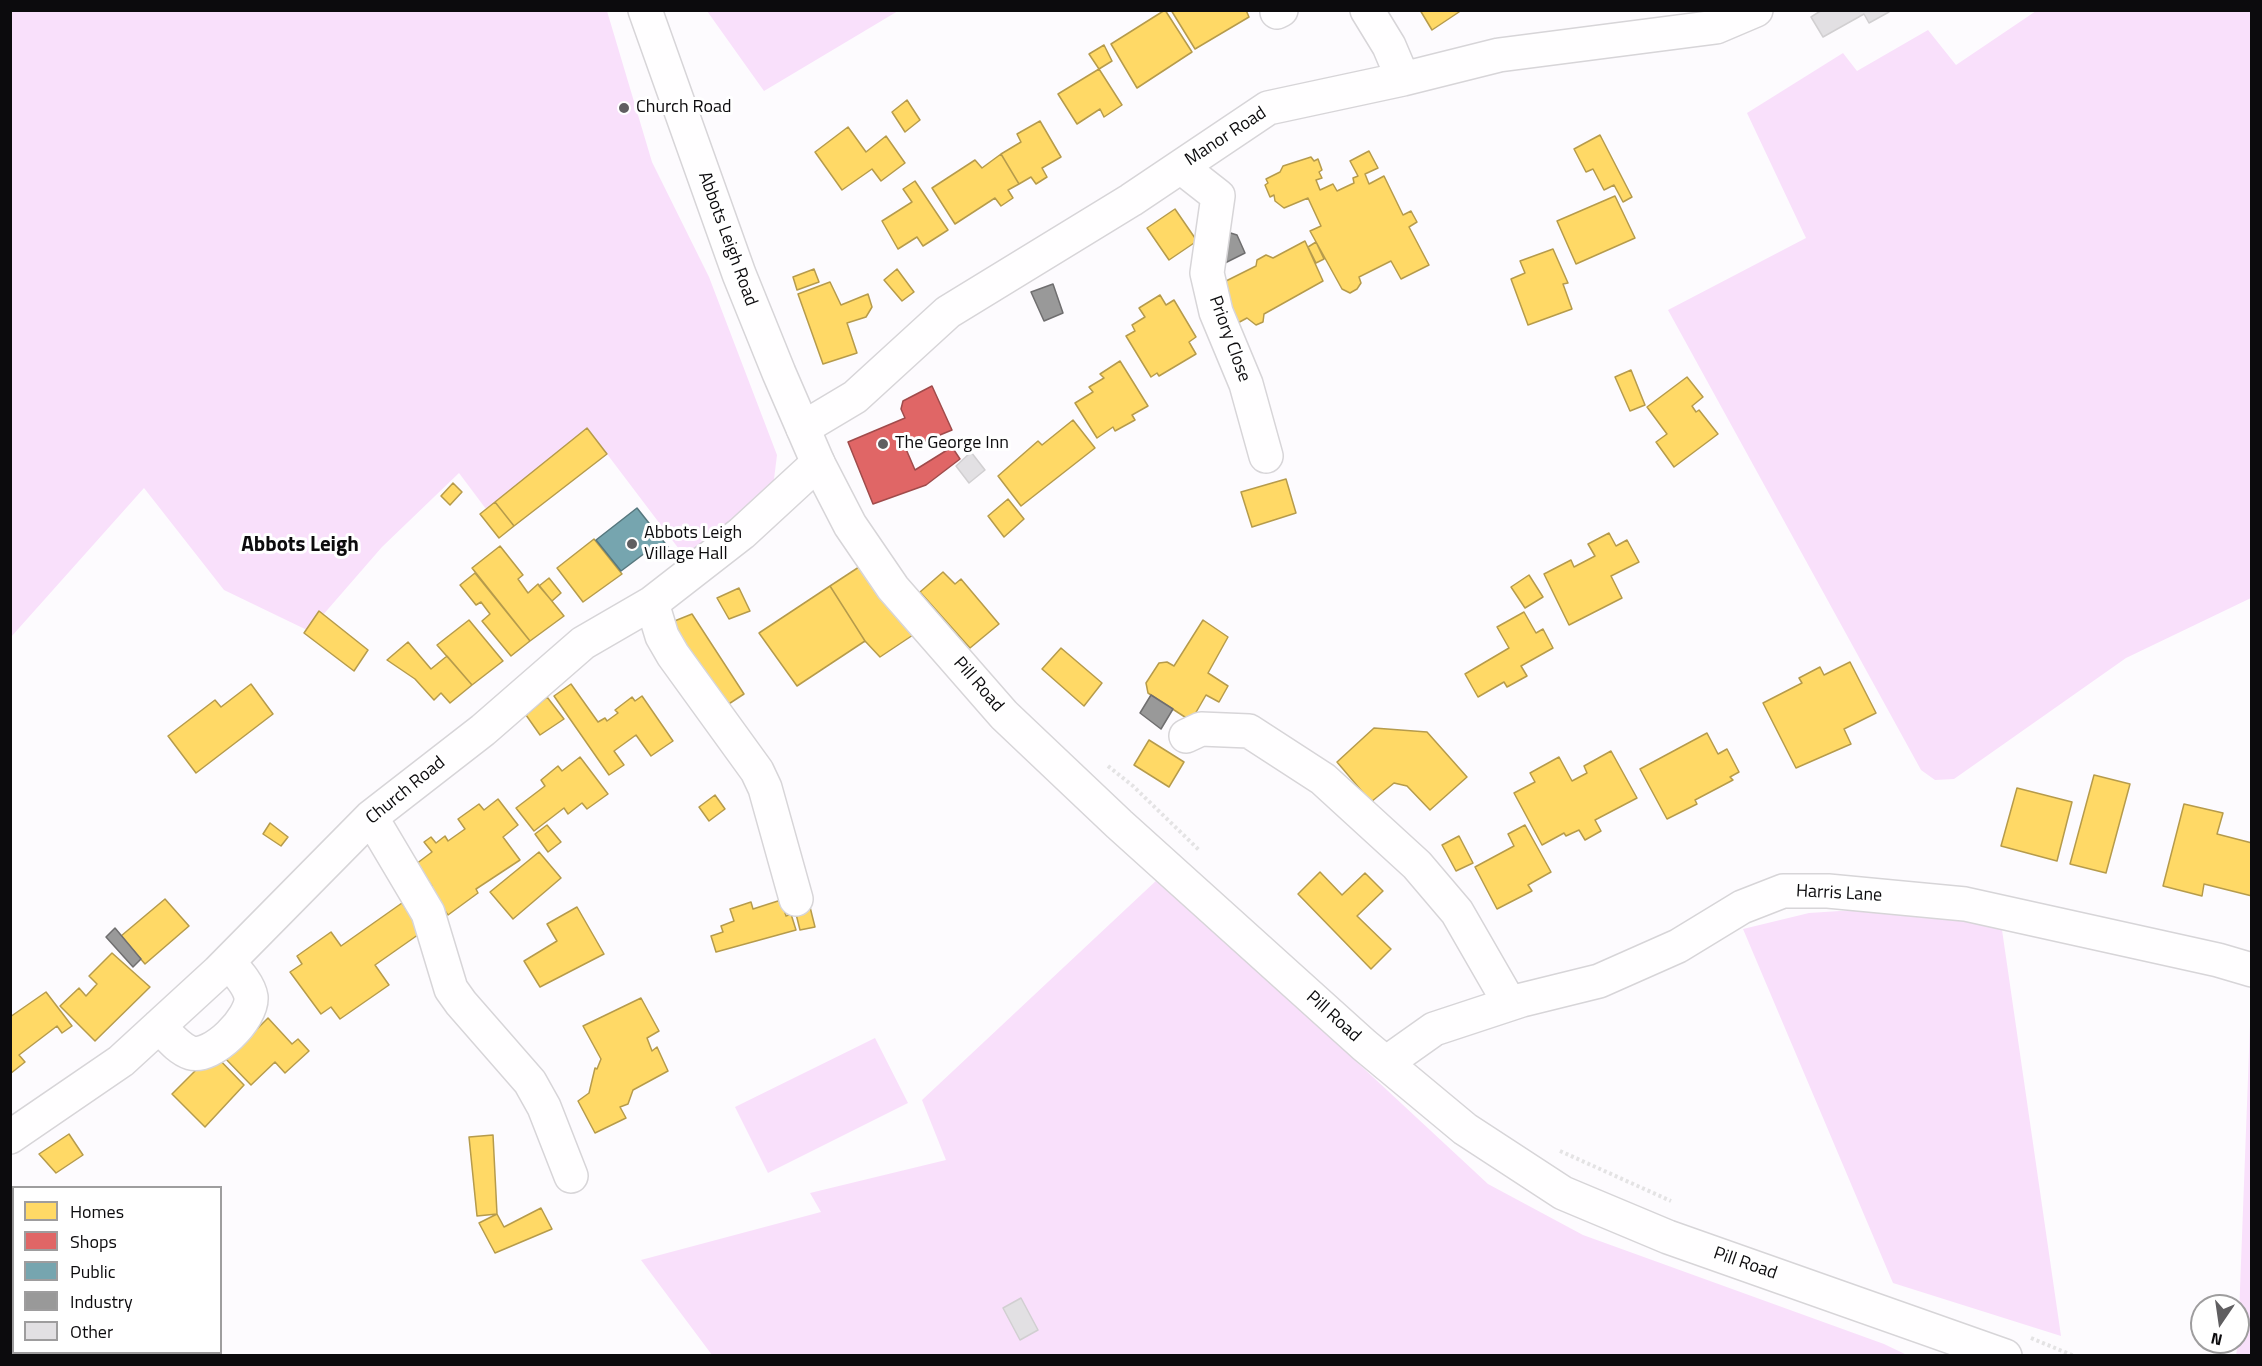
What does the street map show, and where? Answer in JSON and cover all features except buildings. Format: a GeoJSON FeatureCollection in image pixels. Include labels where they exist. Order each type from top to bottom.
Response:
{"type":"FeatureCollection","features":[{"type":"Feature","properties":{"kind":"street","name":"Abbots Leigh Road"},"geometry":{"type":"LineString","coordinates":[[645,10],[739,274],[819,463]]}},
{"type":"Feature","properties":{"kind":"street"},"geometry":{"type":"LineString","coordinates":[[1367,10],[1389,46],[1403,79]]}},
{"type":"Feature","properties":{"kind":"street","name":"Manor Road"},"geometry":{"type":"LineString","coordinates":[[803,428],[855,397],[948,312],[1131,200],[1268,108],[1403,79],[1499,55],[1716,27],[1756,10]]}},
{"type":"Feature","properties":{"kind":"street","name":"Priory Close"},"geometry":{"type":"LineString","coordinates":[[1181,166],[1218,196],[1207,273],[1216,312],[1246,384],[1266,456]]}},
{"type":"Feature","properties":{"kind":"street","name":"Pill Road"},"geometry":{"type":"LineString","coordinates":[[819,463],[850,525],[884,559],[893,588],[1005,716],[1128,832],[1386,1063],[1465,1129],[1563,1193],[1668,1237],[2001,1349]]}},
{"type":"Feature","properties":{"kind":"street","name":"Church Road"},"geometry":{"type":"LineString","coordinates":[[10,1137],[121,1061],[228,962],[371,817],[483,730],[583,643],[652,603],[742,533],[819,463]]}},
{"type":"Feature","properties":{"kind":"street"},"geometry":{"type":"LineString","coordinates":[[652,603],[662,636],[673,655],[745,752],[761,779],[796,899]]}},
{"type":"Feature","properties":{"kind":"street"},"geometry":{"type":"LineString","coordinates":[[1186,736],[1201,729],[1249,731],[1323,779],[1417,865],[1457,912],[1510,1004]]}},
{"type":"Feature","properties":{"kind":"street"},"geometry":{"type":"LineString","coordinates":[[371,817],[428,913],[451,989],[461,1004],[530,1082],[544,1107],[571,1176]]}},
{"type":"Feature","properties":{"kind":"street","name":"Harris Lane"},"geometry":{"type":"LineString","coordinates":[[1386,1063],[1434,1029],[1510,1004],[1599,981],[1678,946],[1742,907],[1783,891],[1872,894],[1965,904],[2208,957],[2252,970]]}},
{"type":"Feature","properties":{"kind":"street"},"geometry":{"type":"LineString","coordinates":[[159,1026],[190,1053],[213,1050],[249,1013],[251,997],[241,977],[228,962]]}},
{"type":"Feature","properties":{"kind":"path"},"geometry":{"type":"LineString","coordinates":[[1105,764],[1133,786],[1208,858]]}},
{"type":"Feature","properties":{"kind":"path"},"geometry":{"type":"LineString","coordinates":[[1550,1146],[1674,1202]]}},
{"type":"Feature","properties":{"kind":"path"},"geometry":{"type":"LineString","coordinates":[[2001,1349],[2074,1356]]}},
{"type":"Feature","properties":{"kind":"shaded area"},"geometry":{"type":"Polygon","coordinates":[[[11,11],[607,11],[652,162],[709,277],[777,455],[773,487],[685,557],[607,454],[495,502],[486,509],[459,473],[382,547],[309,631],[224,590],[144,488],[11,637],[11,11]]]}},
{"type":"Feature","properties":{"kind":"shaded area"},"geometry":{"type":"Polygon","coordinates":[[[707,11],[898,11],[764,91],[707,11]]]}},
{"type":"Feature","properties":{"kind":"shaded area"},"geometry":{"type":"Polygon","coordinates":[[[2036,11],[2251,11],[2251,598],[2126,658],[1954,779],[1935,780],[1921,770],[1668,310],[1806,238],[1747,113],[1843,53],[1857,71],[1928,30],[1956,65],[2036,11]]]}},
{"type":"Feature","properties":{"kind":"shaded area"},"geometry":{"type":"Polygon","coordinates":[[[1159,878],[1488,1184],[1583,1235],[1884,1344],[1907,1355],[712,1355],[641,1260],[821,1212],[810,1193],[946,1160],[922,1100],[1159,878]]]}},
{"type":"Feature","properties":{"kind":"shaded area"},"geometry":{"type":"Polygon","coordinates":[[[1886,908],[2001,923],[2061,1336],[1893,1283],[1743,929],[1809,913],[1886,908]]]}},
{"type":"Feature","properties":{"kind":"shaded area"},"geometry":{"type":"Polygon","coordinates":[[[2251,998],[2252,1355],[2236,1356],[2236,1354],[2250,1354],[2250,1294],[2240,1294],[2251,998]]]}},
{"type":"Feature","properties":{"kind":"shaded area"},"geometry":{"type":"Polygon","coordinates":[[[875,1038],[908,1103],[768,1173],[735,1107],[875,1038]]]}},
{"type":"Feature","properties":{"kind":"place","name":"Church Road"},"geometry":{"type":"Point","coordinates":[624,108]}},
{"type":"Feature","properties":{"kind":"place","name":"The George Inn"},"geometry":{"type":"Point","coordinates":[883,444]}},
{"type":"Feature","properties":{"kind":"place","name":"Abbots Leigh Village Hall"},"geometry":{"type":"Point","coordinates":[632,544]}},
{"type":"Feature","properties":{"kind":"district","name":"Abbots Leigh"},"geometry":{"type":"Point","coordinates":[300,546]}}]}
